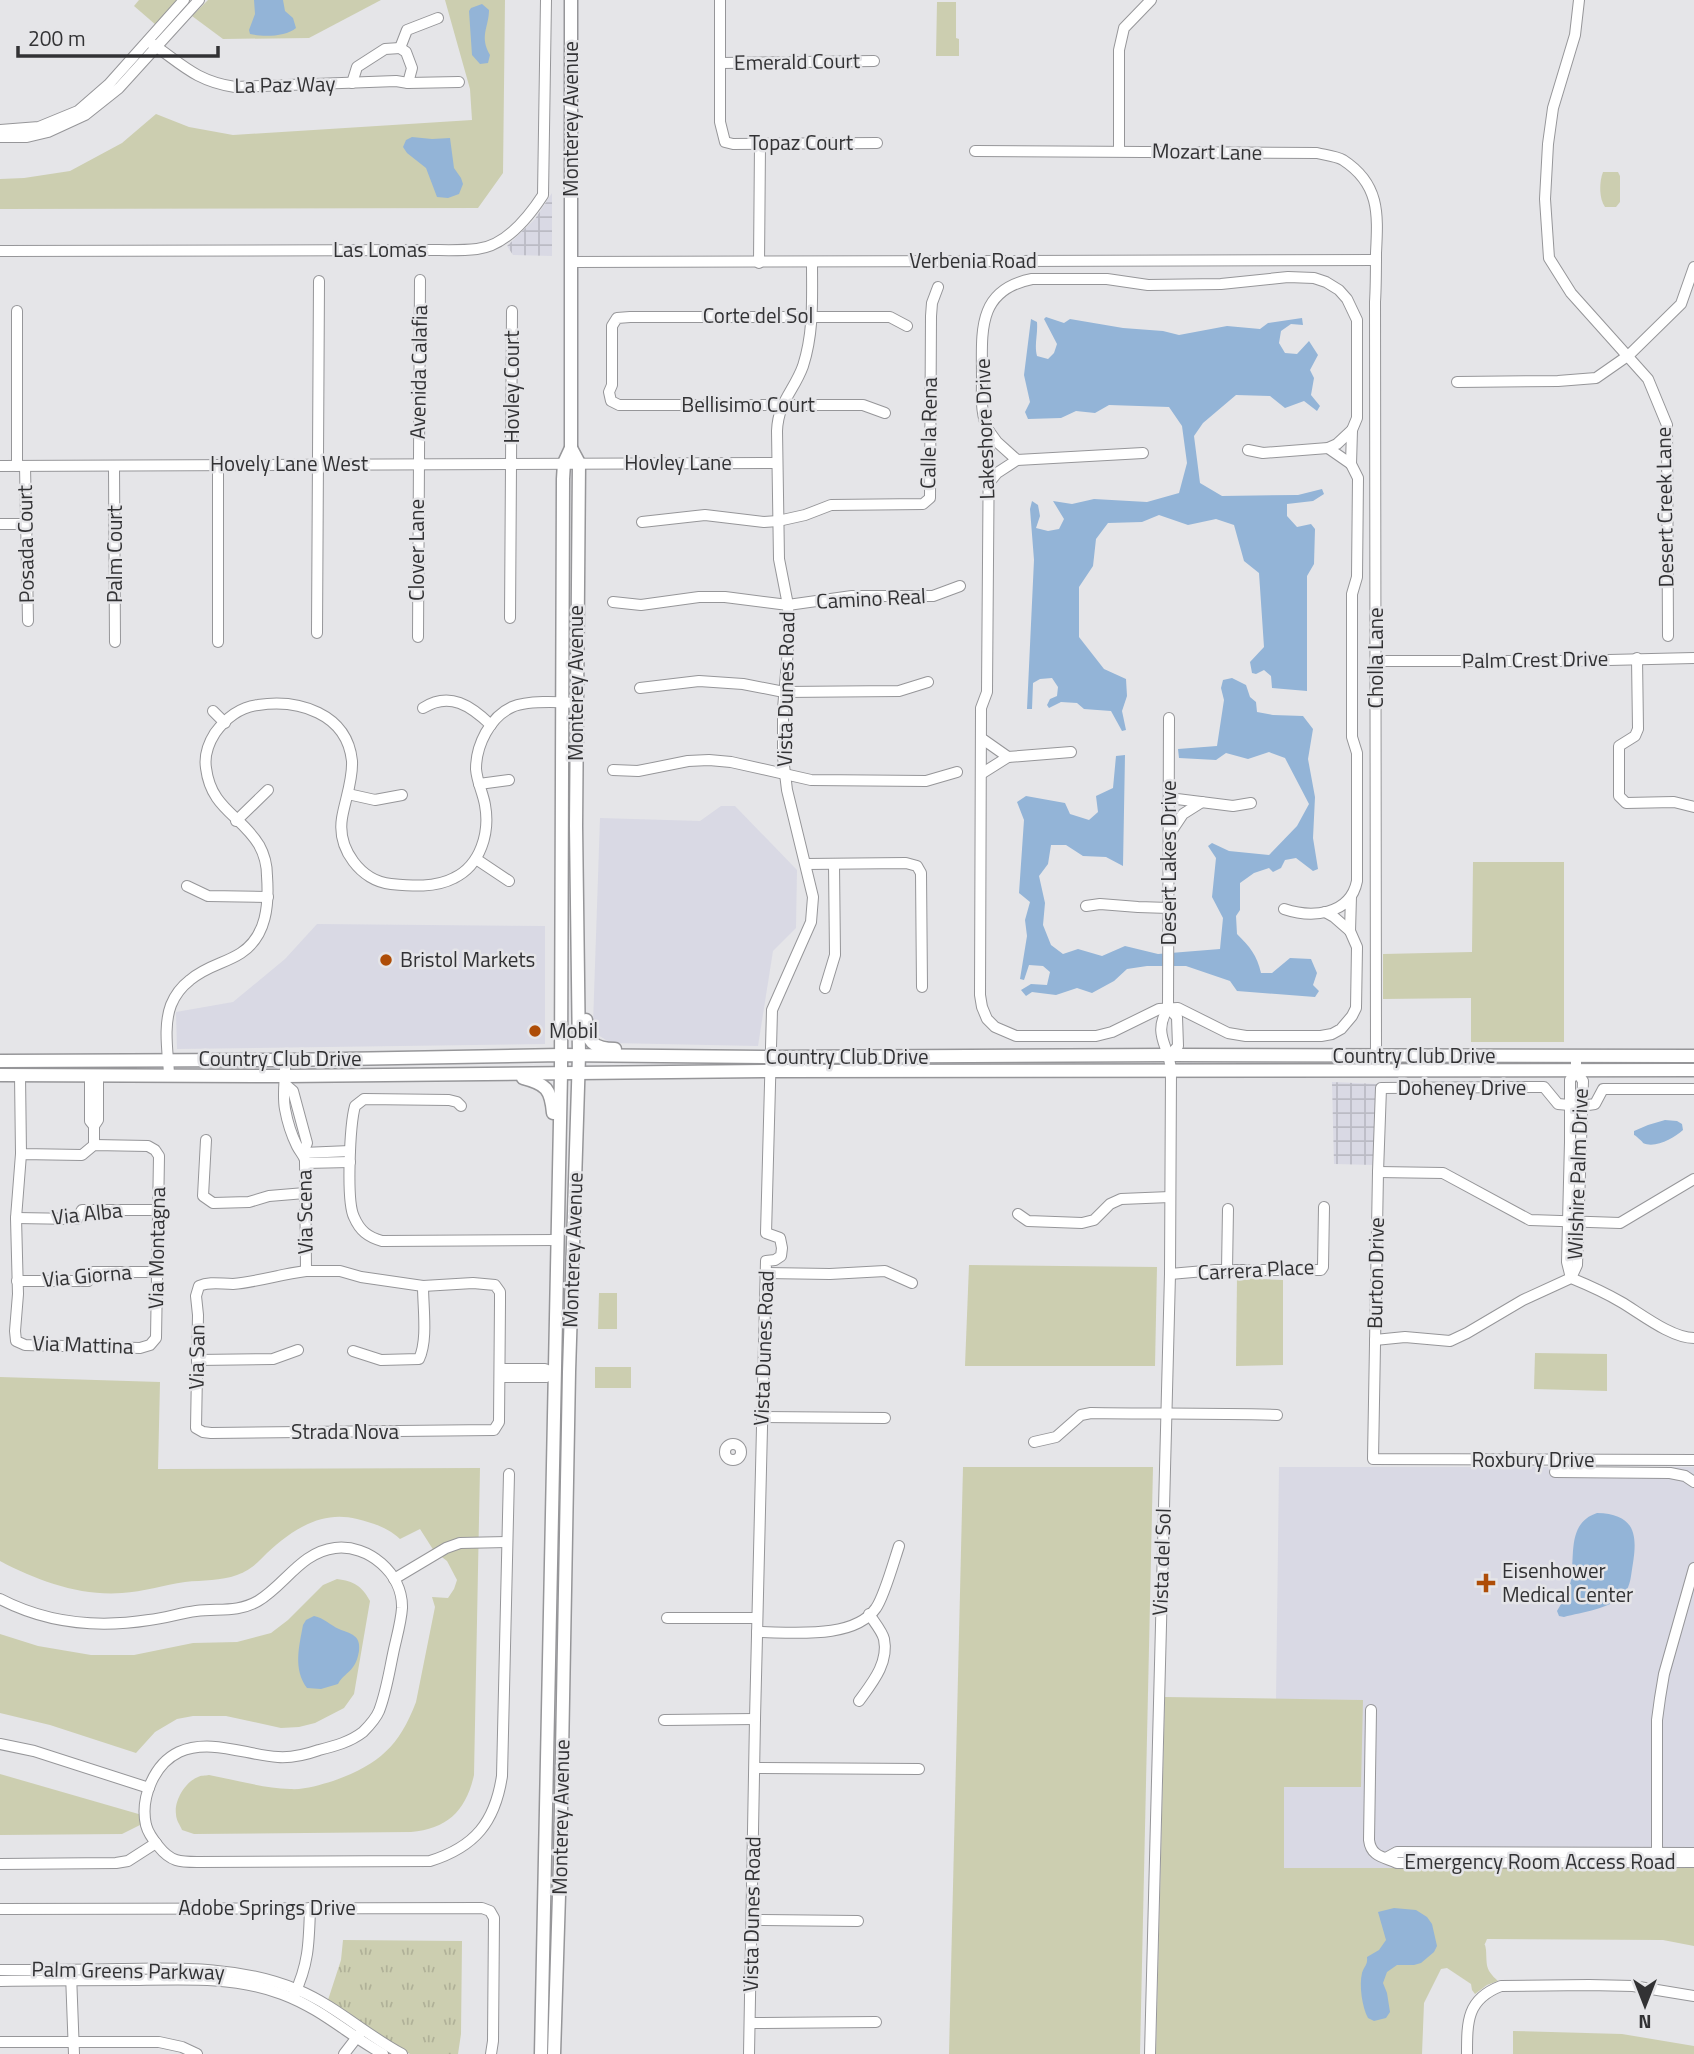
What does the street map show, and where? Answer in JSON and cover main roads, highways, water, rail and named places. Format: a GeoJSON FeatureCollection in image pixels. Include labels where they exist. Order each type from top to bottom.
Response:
{"type":"FeatureCollection","features":[{"type":"Feature","properties":{"kind":"main road","name":"Monterey Avenue"},"geometry":{"type":"LineString","coordinates":[[541,2054],[561,1073],[564,463],[571,448],[571,0]]}},
{"type":"Feature","properties":{"kind":"main road","name":"Monterey Avenue"},"geometry":{"type":"LineString","coordinates":[[555,2054],[568,1433],[579,1073],[576,703],[579,463],[571,448]]}},
{"type":"Feature","properties":{"kind":"main road"},"geometry":{"type":"LineString","coordinates":[[578,991],[585,1001],[587,1033],[592,1042],[603,1049],[643,1050],[656,1056]]}},
{"type":"Feature","properties":{"kind":"main road","name":"Country Club Drive"},"geometry":{"type":"LineString","coordinates":[[0,1061],[579,1055],[656,1056],[771,1064],[1171,1070],[1694,1070]]}},
{"type":"Feature","properties":{"kind":"main road","name":"Country Club Drive"},"geometry":{"type":"LineString","coordinates":[[0,1075],[169,1074],[286,1080],[579,1073],[771,1064],[1170,1055],[1694,1056]]}},
{"type":"Feature","properties":{"kind":"main road"},"geometry":{"type":"LineString","coordinates":[[1338,1070],[1370,1065],[1375,1061],[1376,1055]]}},
{"type":"Feature","properties":{"kind":"main road"},"geometry":{"type":"LineString","coordinates":[[506,1074],[537,1081],[547,1089],[551,1097],[559,1155]]}},
{"type":"Feature","properties":{"kind":"main road"},"geometry":{"type":"LineString","coordinates":[[554,1373],[562,1384],[562,1413],[568,1433]]}},
{"type":"Feature","properties":{"kind":"main road"},"geometry":{"type":"LineString","coordinates":[[545,1824],[548,1865],[560,1881]]}},
{"type":"Feature","properties":{"kind":"water"},"geometry":{"type":"Polygon","coordinates":[[[254,0],[283,0],[285,11],[293,18],[296,28],[274,36],[250,34],[255,14],[254,0]]]}},
{"type":"Feature","properties":{"kind":"water"},"geometry":{"type":"Polygon","coordinates":[[[482,4],[489,10],[485,42],[490,55],[488,63],[480,64],[472,55],[469,11],[482,4]]]}},
{"type":"Feature","properties":{"kind":"water"},"geometry":{"type":"Polygon","coordinates":[[[412,137],[450,138],[454,168],[463,184],[459,194],[448,198],[437,197],[426,168],[403,147],[406,140],[412,137]]]}},
{"type":"Feature","properties":{"kind":"water"},"geometry":{"type":"Polygon","coordinates":[[[1046,317],[1064,323],[1070,319],[1179,335],[1227,326],[1260,329],[1268,323],[1302,318],[1303,325],[1291,324],[1281,331],[1279,343],[1285,353],[1297,354],[1309,341],[1318,355],[1310,370],[1314,378],[1311,395],[1320,406],[1317,411],[1304,401],[1285,408],[1270,396],[1236,395],[1203,423],[1194,436],[1200,483],[1222,496],[1298,495],[1322,489],[1324,494],[1313,501],[1287,504],[1287,516],[1297,527],[1311,524],[1315,529],[1314,564],[1307,576],[1307,691],[1272,688],[1271,676],[1264,670],[1252,673],[1250,662],[1264,647],[1259,573],[1244,561],[1234,525],[1216,519],[1188,525],[1159,515],[1142,522],[1108,523],[1096,539],[1093,566],[1079,587],[1079,637],[1104,669],[1126,679],[1127,696],[1122,711],[1126,730],[1122,731],[1111,711],[1084,709],[1077,703],[1061,702],[1049,708],[1047,705],[1050,699],[1057,696],[1058,687],[1052,678],[1033,683],[1032,709],[1027,709],[1034,560],[1030,509],[1032,501],[1038,505],[1040,516],[1036,528],[1048,531],[1059,529],[1064,519],[1053,501],[1072,504],[1094,499],[1147,502],[1179,493],[1187,463],[1182,426],[1169,407],[1109,405],[1095,413],[1076,411],[1061,418],[1028,419],[1025,412],[1030,402],[1024,375],[1031,319],[1037,322],[1037,356],[1048,359],[1057,344],[1044,319],[1046,317]]]}},
{"type":"Feature","properties":{"kind":"water"},"geometry":{"type":"Polygon","coordinates":[[[1232,678],[1246,685],[1250,697],[1256,702],[1257,712],[1303,716],[1313,729],[1308,759],[1315,797],[1313,838],[1318,869],[1313,871],[1296,858],[1285,860],[1281,868],[1273,872],[1269,868],[1254,873],[1240,883],[1240,910],[1236,916],[1237,934],[1252,952],[1261,973],[1272,973],[1290,958],[1311,959],[1317,973],[1313,985],[1319,991],[1315,997],[1237,991],[1230,981],[1186,966],[1147,966],[1127,969],[1114,981],[1092,993],[1077,988],[1056,995],[1032,992],[1026,996],[1021,990],[1031,984],[1047,985],[1050,972],[1043,966],[1029,965],[1024,980],[1020,979],[1027,936],[1025,920],[1030,902],[1019,893],[1024,820],[1017,802],[1026,796],[1065,803],[1070,814],[1089,820],[1098,812],[1096,796],[1113,788],[1116,756],[1125,755],[1123,866],[1106,857],[1083,856],[1066,845],[1051,845],[1048,864],[1039,876],[1045,903],[1043,925],[1051,945],[1063,954],[1078,949],[1102,956],[1125,946],[1158,954],[1220,949],[1223,918],[1212,897],[1216,858],[1208,846],[1212,843],[1229,851],[1269,855],[1297,826],[1309,804],[1285,758],[1269,752],[1248,759],[1226,753],[1216,760],[1179,758],[1178,749],[1217,746],[1224,700],[1221,688],[1223,680],[1232,678]]]}},
{"type":"Feature","properties":{"kind":"water"},"geometry":{"type":"Polygon","coordinates":[[[1665,1120],[1677,1121],[1682,1124],[1683,1130],[1670,1139],[1653,1145],[1643,1143],[1634,1135],[1634,1131],[1665,1120]]]}},
{"type":"Feature","properties":{"kind":"water"},"geometry":{"type":"Polygon","coordinates":[[[1597,1513],[1609,1514],[1626,1521],[1633,1534],[1635,1542],[1628,1587],[1618,1599],[1604,1607],[1559,1616],[1557,1611],[1571,1580],[1577,1532],[1587,1518],[1597,1513]]]}},
{"type":"Feature","properties":{"kind":"water"},"geometry":{"type":"Polygon","coordinates":[[[314,1616],[357,1638],[359,1646],[354,1665],[338,1684],[321,1689],[307,1688],[299,1666],[303,1625],[314,1616]]]}},
{"type":"Feature","properties":{"kind":"water"},"geometry":{"type":"Polygon","coordinates":[[[1394,1908],[1416,1910],[1427,1917],[1432,1924],[1437,1946],[1421,1963],[1397,1965],[1387,1972],[1383,1983],[1390,2012],[1386,2018],[1374,2021],[1368,2018],[1364,2008],[1361,1978],[1367,1957],[1379,1950],[1386,1940],[1378,1912],[1394,1908]]]}},
{"type":"Feature","properties":{"kind":"place","name":"Bristol Markets"},"geometry":{"type":"Point","coordinates":[386,960]}},
{"type":"Feature","properties":{"kind":"place","name":"Mobil"},"geometry":{"type":"Point","coordinates":[535,1031]}},
{"type":"Feature","properties":{"kind":"place","name":"Eisenhower Medical Center"},"geometry":{"type":"Point","coordinates":[1486,1583]}}]}
